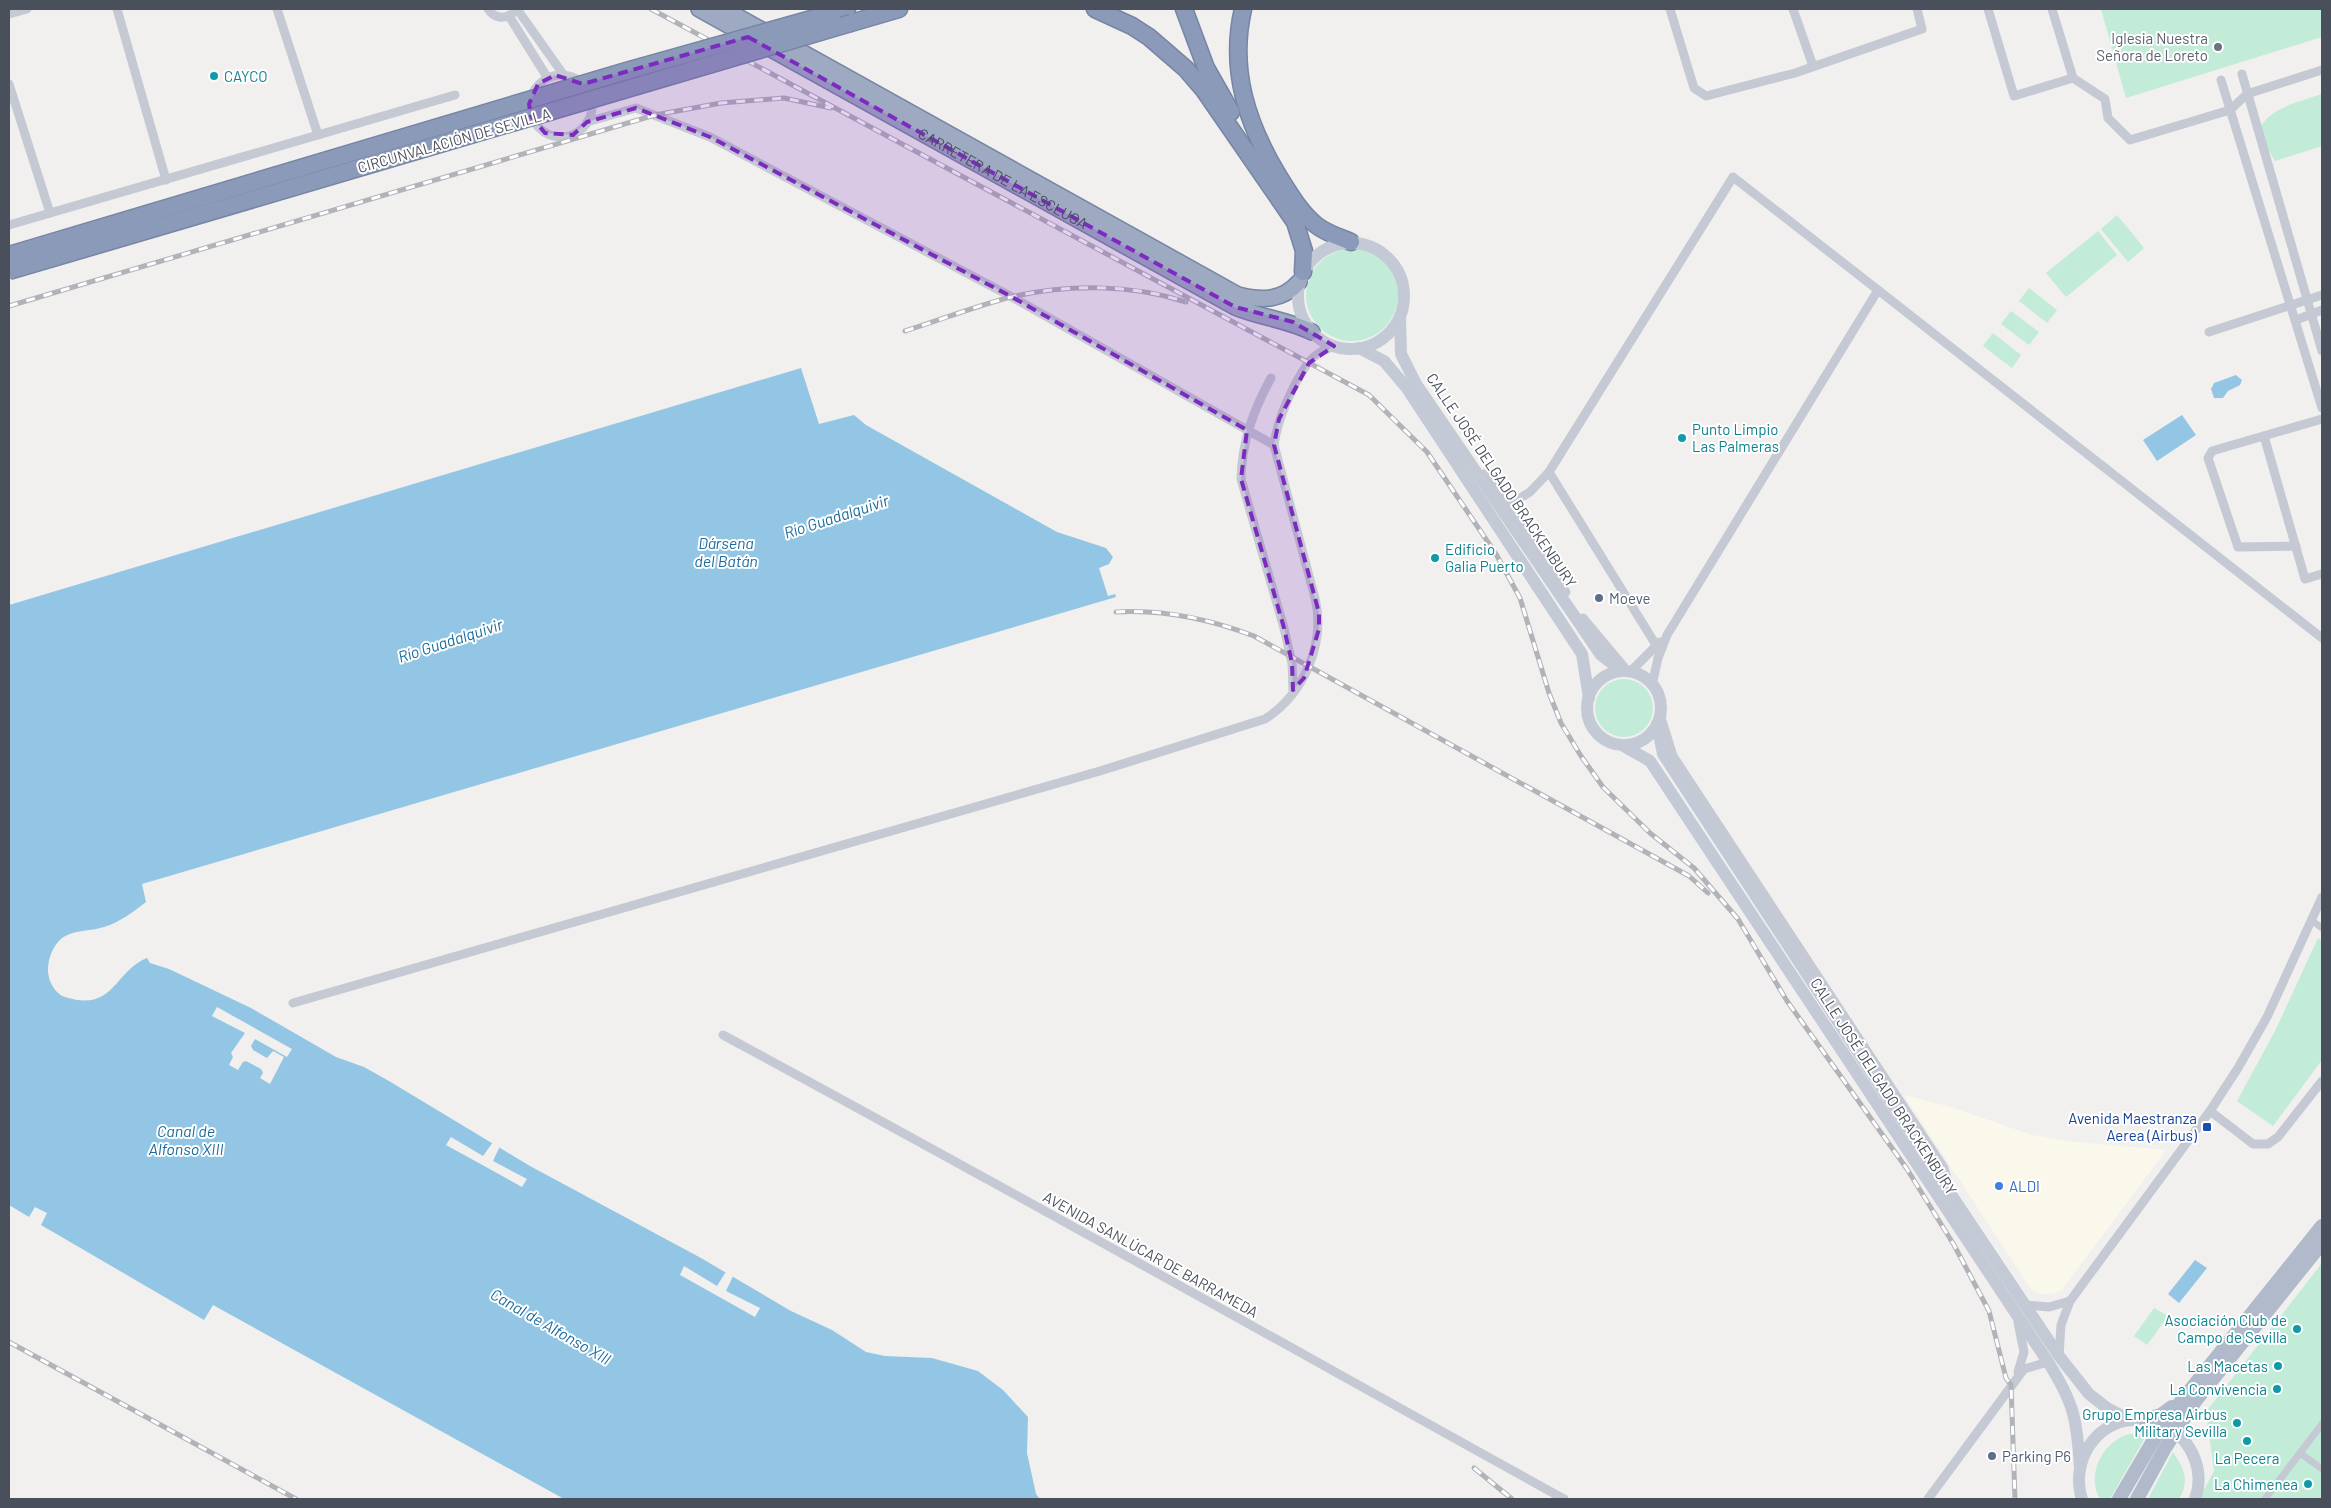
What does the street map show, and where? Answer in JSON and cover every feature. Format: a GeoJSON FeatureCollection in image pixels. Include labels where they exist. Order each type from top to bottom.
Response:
{"type":"FeatureCollection","features":[{"type":"Feature","properties":{"kind":"highway","name":"CARRETERA DE LA ESCLUSA"},"geometry":{"type":"LineString","coordinates":[[698,9],[1236,307],[1248,312],[1292,322],[1312,332]]}},
{"type":"Feature","properties":{"kind":"highway","name":"CARRETERA DE LA ESCLUSA"},"geometry":{"type":"LineString","coordinates":[[724,9],[1238,296],[1264,300],[1280,297],[1291,291],[1301,277]]}},
{"type":"Feature","properties":{"kind":"highway","name":"CIRCUNVALACIÓN DE SEVILLA"},"geometry":{"type":"LineString","coordinates":[[9,255],[617,74],[844,15],[899,9]]}},
{"type":"Feature","properties":{"kind":"highway"},"geometry":{"type":"LineString","coordinates":[[1094,9],[1132,26],[1149,37],[1186,69],[1256,151],[1295,222],[1304,250],[1301,277]]}},
{"type":"Feature","properties":{"kind":"highway"},"geometry":{"type":"LineString","coordinates":[[1184,9],[1206,68],[1234,118],[1256,151],[1297,206],[1316,225],[1351,242]]}},
{"type":"Feature","properties":{"kind":"highway"},"geometry":{"type":"LineString","coordinates":[[1243,9],[1238,32],[1238,68],[1256,151]]}},
{"type":"Feature","properties":{"kind":"highway","name":"CIRCUNVALACIÓN DE SEVILLA"},"geometry":{"type":"LineString","coordinates":[[9,271],[844,15]]}},
{"type":"Feature","properties":{"kind":"main road"},"geometry":{"type":"LineString","coordinates":[[1351,242],[1372,246],[1385,254],[1396,266],[1401,276],[1404,297],[1400,318],[1387,335],[1374,344],[1359,348],[1334,346],[1312,332],[1300,310],[1301,277],[1319,252],[1334,245],[1351,242]]}},
{"type":"Feature","properties":{"kind":"main road","name":"CALLE JOSÉ DELGADO BRACKENBURY"},"geometry":{"type":"LineString","coordinates":[[1400,318],[1401,354],[1416,384],[1602,655],[1626,671]]}},
{"type":"Feature","properties":{"kind":"main road","name":"CALLE JOSÉ DELGADO BRACKENBURY"},"geometry":{"type":"LineString","coordinates":[[1359,348],[1384,361],[1406,387],[1577,645],[1582,654],[1589,698]]}},
{"type":"Feature","properties":{"kind":"main road"},"geometry":{"type":"LineString","coordinates":[[1626,671],[1638,674],[1652,685],[1659,698],[1659,719],[1642,740],[1622,745],[1605,740],[1595,731],[1588,718],[1589,698],[1599,681],[1610,674],[1626,671]]}},
{"type":"Feature","properties":{"kind":"main road","name":"CALLE JOSÉ DELGADO BRACKENBURY"},"geometry":{"type":"LineString","coordinates":[[1659,719],[1663,754],[2025,1305],[2053,1359],[2073,1409],[2078,1428],[2080,1468],[2078,1480],[2082,1499]]}},
{"type":"Feature","properties":{"kind":"main road","name":"CALLE JOSÉ DELGADO BRACKENBURY"},"geometry":{"type":"LineString","coordinates":[[1622,745],[1650,761],[2016,1315],[2053,1359],[2089,1394],[2107,1408],[2137,1420],[2169,1428]]}},
{"type":"Feature","properties":{"kind":"main road"},"geometry":{"type":"LineString","coordinates":[[2120,1499],[2188,1402],[2322,1226]]}},
{"type":"Feature","properties":{"kind":"main road"},"geometry":{"type":"LineString","coordinates":[[2080,1468],[2087,1448],[2102,1432],[2115,1424],[2161,1415],[2188,1402],[2322,1243]]}},
{"type":"Feature","properties":{"kind":"main road"},"geometry":{"type":"LineString","coordinates":[[2187,1444],[2188,1402]]}},
{"type":"Feature","properties":{"kind":"main road"},"geometry":{"type":"LineString","coordinates":[[2169,1428],[2187,1444],[2195,1459],[2198,1475],[2198,1497]]}},
{"type":"Feature","properties":{"kind":"main road"},"geometry":{"type":"LineString","coordinates":[[2137,1499],[2169,1428]]}},
{"type":"Feature","properties":{"kind":"street"},"geometry":{"type":"LineString","coordinates":[[9,14],[27,9]]}},
{"type":"Feature","properties":{"kind":"street"},"geometry":{"type":"LineString","coordinates":[[117,9],[166,180]]}},
{"type":"Feature","properties":{"kind":"street"},"geometry":{"type":"LineString","coordinates":[[278,9],[318,135]]}},
{"type":"Feature","properties":{"kind":"street"},"geometry":{"type":"LineString","coordinates":[[488,9],[498,17],[509,16],[517,9],[563,74]]}},
{"type":"Feature","properties":{"kind":"street"},"geometry":{"type":"LineString","coordinates":[[1670,9],[1694,88],[1706,96],[1813,66],[1922,29],[1917,9]]}},
{"type":"Feature","properties":{"kind":"street"},"geometry":{"type":"LineString","coordinates":[[1793,9],[1813,66]]}},
{"type":"Feature","properties":{"kind":"street"},"geometry":{"type":"LineString","coordinates":[[1988,9],[2014,96],[2072,78]]}},
{"type":"Feature","properties":{"kind":"street"},"geometry":{"type":"LineString","coordinates":[[2052,9],[2072,78],[2105,99],[2108,118],[2130,140],[2230,110],[2247,94],[2322,70]]}},
{"type":"Feature","properties":{"kind":"street"},"geometry":{"type":"LineString","coordinates":[[509,16],[547,78]]}},
{"type":"Feature","properties":{"kind":"street"},"geometry":{"type":"LineString","coordinates":[[587,122],[592,105],[586,88],[572,76],[563,74],[547,78],[538,84],[529,104],[531,116],[536,126],[545,133],[563,137],[573,135],[587,122],[636,108],[710,137],[1012,297],[1274,445]]}},
{"type":"Feature","properties":{"kind":"street"},"geometry":{"type":"LineString","coordinates":[[2242,74],[2322,351]]}},
{"type":"Feature","properties":{"kind":"street"},"geometry":{"type":"LineString","coordinates":[[2221,80],[2322,408]]}},
{"type":"Feature","properties":{"kind":"street"},"geometry":{"type":"LineString","coordinates":[[9,84],[50,214]]}},
{"type":"Feature","properties":{"kind":"street"},"geometry":{"type":"LineString","coordinates":[[9,226],[455,95]]}},
{"type":"Feature","properties":{"kind":"street"},"geometry":{"type":"LineString","coordinates":[[1508,506],[1530,492],[1549,472],[1733,177],[2322,638]]}},
{"type":"Feature","properties":{"kind":"street"},"geometry":{"type":"LineString","coordinates":[[1652,685],[1658,658],[1667,635],[1878,290]]}},
{"type":"Feature","properties":{"kind":"street"},"geometry":{"type":"LineString","coordinates":[[2208,332],[2322,295]]}},
{"type":"Feature","properties":{"kind":"street"},"geometry":{"type":"LineString","coordinates":[[2296,320],[2322,310]]}},
{"type":"Feature","properties":{"kind":"street"},"geometry":{"type":"LineString","coordinates":[[293,1003],[1100,771],[1250,726],[1278,711],[1289,700],[1293,690],[1309,667],[1319,630],[1319,613],[1274,445],[1279,419],[1308,363],[1320,352],[1334,346]]}},
{"type":"Feature","properties":{"kind":"street"},"geometry":{"type":"LineString","coordinates":[[1271,378],[1257,404],[1247,430],[1241,454],[1241,478],[1286,637],[1292,663],[1293,690]]}},
{"type":"Feature","properties":{"kind":"street"},"geometry":{"type":"LineString","coordinates":[[2296,546],[2238,546],[2208,458],[2212,451],[2322,419]]}},
{"type":"Feature","properties":{"kind":"street"},"geometry":{"type":"LineString","coordinates":[[1450,434],[1489,480],[1588,625],[1626,671],[1667,635]]}},
{"type":"Feature","properties":{"kind":"street"},"geometry":{"type":"LineString","coordinates":[[2264,436],[2305,578],[2322,574]]}},
{"type":"Feature","properties":{"kind":"street"},"geometry":{"type":"LineString","coordinates":[[1549,472],[1656,645]]}},
{"type":"Feature","properties":{"kind":"street"},"geometry":{"type":"LineString","coordinates":[[1928,1499],[2024,1369],[2053,1359],[2061,1325],[2070,1301],[2210,1111],[2267,1017],[2322,897]]}},
{"type":"Feature","properties":{"kind":"street"},"geometry":{"type":"LineString","coordinates":[[2311,920],[2322,928]]}},
{"type":"Feature","properties":{"kind":"street","name":"AVENIDA SANLÚCAR DE BARRAMEDA"},"geometry":{"type":"LineString","coordinates":[[723,1035],[1151,1268],[1308,1358],[1564,1499]]}},
{"type":"Feature","properties":{"kind":"street"},"geometry":{"type":"LineString","coordinates":[[2210,1111],[2253,1144],[2268,1144],[2278,1137],[2322,1081]]}},
{"type":"Feature","properties":{"kind":"street"},"geometry":{"type":"LineString","coordinates":[[2025,1305],[2049,1307],[2070,1301]]}},
{"type":"Feature","properties":{"kind":"street"},"geometry":{"type":"LineString","coordinates":[[2013,1382],[2022,1365],[2024,1352],[2016,1315]]}},
{"type":"Feature","properties":{"kind":"street"},"geometry":{"type":"LineString","coordinates":[[2265,1499],[2322,1424]]}},
{"type":"Feature","properties":{"kind":"street"},"geometry":{"type":"LineString","coordinates":[[2300,1453],[2322,1470]]}},
{"type":"Feature","properties":{"kind":"highlighted area"},"geometry":{"type":"Polygon","coordinates":[[[748,37],[1235,307],[1293,322],[1334,346],[1309,363],[1279,419],[1274,445],[1319,613],[1319,629],[1304,678],[1293,690],[1292,663],[1284,628],[1241,479],[1247,430],[1012,297],[710,137],[636,108],[587,122],[573,135],[545,133],[531,116],[529,104],[538,84],[555,75],[583,84],[748,37]]]}},
{"type":"Feature","properties":{"kind":"shaded area"},"geometry":{"type":"Polygon","coordinates":[[[1904,1095],[1951,1107],[2032,1135],[2066,1141],[2166,1150],[2062,1290],[2052,1294],[2041,1294],[2031,1289],[1904,1095]]]}},
{"type":"Feature","properties":{"kind":"green space"},"geometry":{"type":"Polygon","coordinates":[[[2101,9],[2322,9],[2322,37],[2126,98],[2101,9]]]}},
{"type":"Feature","properties":{"kind":"green space"},"geometry":{"type":"Polygon","coordinates":[[[2322,94],[2322,146],[2275,161],[2258,132],[2263,124],[2277,111],[2322,94]]]}},
{"type":"Feature","properties":{"kind":"green space"},"geometry":{"type":"Polygon","coordinates":[[[2117,215],[2144,248],[2128,262],[2101,229],[2117,215]]]}},
{"type":"Feature","properties":{"kind":"green space"},"geometry":{"type":"Polygon","coordinates":[[[2098,231],[2117,255],[2066,297],[2046,273],[2098,231]]]}},
{"type":"Feature","properties":{"kind":"green space"},"geometry":{"type":"Polygon","coordinates":[[[1352,249],[1361,250],[1378,257],[1390,269],[1397,286],[1397,304],[1390,321],[1378,333],[1361,340],[1352,341],[1343,340],[1326,333],[1314,321],[1307,304],[1306,295],[1307,286],[1314,269],[1326,257],[1343,250],[1352,249]]]}},
{"type":"Feature","properties":{"kind":"green space"},"geometry":{"type":"Polygon","coordinates":[[[2029,288],[2057,310],[2047,323],[2019,301],[2029,288]]]}},
{"type":"Feature","properties":{"kind":"green space"},"geometry":{"type":"Polygon","coordinates":[[[2011,311],[2039,332],[2029,345],[2001,324],[2011,311]]]}},
{"type":"Feature","properties":{"kind":"green space"},"geometry":{"type":"Polygon","coordinates":[[[1993,333],[2021,355],[2012,368],[1983,346],[1993,333]]]}},
{"type":"Feature","properties":{"kind":"green space"},"geometry":{"type":"Polygon","coordinates":[[[1618,679],[1630,679],[1645,687],[1653,702],[1653,714],[1645,729],[1630,737],[1618,737],[1603,729],[1595,714],[1595,702],[1603,687],[1618,679]]]}},
{"type":"Feature","properties":{"kind":"green space"},"geometry":{"type":"Polygon","coordinates":[[[2318,938],[2322,941],[2322,1060],[2273,1126],[2237,1101],[2275,1031],[2318,938]]]}},
{"type":"Feature","properties":{"kind":"green space"},"geometry":{"type":"Polygon","coordinates":[[[2322,1263],[2322,1499],[2199,1499],[2214,1471],[2206,1412],[2322,1263]]]}},
{"type":"Feature","properties":{"kind":"green space"},"geometry":{"type":"Polygon","coordinates":[[[2154,1308],[2168,1316],[2147,1345],[2134,1336],[2154,1308]]]}},
{"type":"Feature","properties":{"kind":"green space"},"geometry":{"type":"Polygon","coordinates":[[[2147,1434],[2110,1499],[2100,1499],[2095,1481],[2098,1463],[2102,1455],[2108,1447],[2123,1436],[2147,1434]]]}},
{"type":"Feature","properties":{"kind":"green space"},"geometry":{"type":"Polygon","coordinates":[[[2173,1452],[2183,1469],[2185,1480],[2179,1499],[2148,1499],[2173,1452]]]}},
{"type":"Feature","properties":{"kind":"water"},"geometry":{"type":"Polygon","coordinates":[[[801,368],[819,424],[854,415],[866,425],[1057,532],[1106,548],[1113,557],[1109,564],[1099,568],[1108,596],[1115,594],[1116,597],[142,884],[146,902],[121,920],[98,929],[73,933],[58,942],[50,956],[48,974],[51,983],[61,995],[81,1000],[94,999],[104,995],[136,964],[147,958],[150,963],[169,969],[251,1008],[336,1057],[364,1067],[530,1166],[701,1258],[791,1311],[832,1330],[866,1352],[885,1356],[932,1358],[978,1371],[1003,1390],[1028,1417],[1027,1453],[1036,1494],[1040,1499],[564,1499],[213,1305],[204,1320],[41,1225],[47,1213],[35,1207],[29,1217],[9,1205],[9,605],[801,368]]]}},
{"type":"Feature","properties":{"kind":"water"},"geometry":{"type":"Polygon","coordinates":[[[2236,375],[2242,380],[2240,385],[2228,391],[2223,398],[2214,398],[2211,389],[2214,383],[2236,375]]]}},
{"type":"Feature","properties":{"kind":"water"},"geometry":{"type":"Polygon","coordinates":[[[2182,415],[2196,435],[2157,461],[2143,440],[2182,415]]]}},
{"type":"Feature","properties":{"kind":"water"},"geometry":{"type":"Polygon","coordinates":[[[2195,1260],[2207,1268],[2179,1303],[2168,1294],[2195,1260]]]}},
{"type":"Feature","properties":{"kind":"pier"},"geometry":{"type":"Polygon","coordinates":[[[217,1007],[292,1049],[287,1057],[255,1039],[251,1046],[253,1050],[267,1058],[273,1051],[284,1057],[270,1084],[260,1078],[263,1073],[261,1069],[246,1061],[243,1062],[238,1070],[229,1065],[233,1057],[231,1053],[245,1033],[212,1016],[217,1007]]]}},
{"type":"Feature","properties":{"kind":"pier"},"geometry":{"type":"Polygon","coordinates":[[[451,1137],[483,1156],[493,1142],[500,1146],[493,1161],[527,1179],[522,1187],[446,1145],[451,1137]]]}},
{"type":"Feature","properties":{"kind":"pier"},"geometry":{"type":"Polygon","coordinates":[[[684,1266],[717,1286],[727,1270],[734,1274],[726,1291],[760,1308],[755,1317],[680,1275],[684,1266]]]}},
{"type":"Feature","properties":{"kind":"railway"},"geometry":{"type":"LineString","coordinates":[[651,9],[1369,395],[1427,452],[1496,554],[1520,598],[1549,693],[1561,723],[1581,756],[1603,787],[1650,833],[1694,868],[1738,919],[1787,1001],[1907,1169],[1954,1245],[1989,1311],[2006,1378],[2011,1385],[2015,1499]]}},
{"type":"Feature","properties":{"kind":"railway"},"geometry":{"type":"LineString","coordinates":[[9,306],[655,115],[721,103],[784,98],[831,108]]}},
{"type":"Feature","properties":{"kind":"railway"},"geometry":{"type":"LineString","coordinates":[[905,331],[1011,297],[1055,290],[1077,288],[1121,289],[1165,296],[1186,302]]}},
{"type":"Feature","properties":{"kind":"railway"},"geometry":{"type":"LineString","coordinates":[[1116,612],[1134,611],[1186,616],[1254,636],[1689,876],[1708,893]]}},
{"type":"Feature","properties":{"kind":"railway"},"geometry":{"type":"LineString","coordinates":[[9,1342],[296,1499]]}},
{"type":"Feature","properties":{"kind":"railway"},"geometry":{"type":"LineString","coordinates":[[1474,1468],[1512,1499]]}},
{"type":"Feature","properties":{"kind":"place","name":"Iglesia Nuestra Señora de Loreto"},"geometry":{"type":"Point","coordinates":[2218,47]}},
{"type":"Feature","properties":{"kind":"place","name":"CAYCO"},"geometry":{"type":"Point","coordinates":[214,76]}},
{"type":"Feature","properties":{"kind":"place","name":"Punto Limpio Las Palmeras"},"geometry":{"type":"Point","coordinates":[1682,438]}},
{"type":"Feature","properties":{"kind":"place","name":"Edificio Galia Puerto"},"geometry":{"type":"Point","coordinates":[1435,558]}},
{"type":"Feature","properties":{"kind":"place","name":"Moeve"},"geometry":{"type":"Point","coordinates":[1599,598]}},
{"type":"Feature","properties":{"kind":"place","name":"Avenida Maestranza Aerea (Airbus)"},"geometry":{"type":"Point","coordinates":[2207,1127]}},
{"type":"Feature","properties":{"kind":"place","name":"ALDI"},"geometry":{"type":"Point","coordinates":[1999,1186]}},
{"type":"Feature","properties":{"kind":"place","name":"Asociación Club de Campo de Sevilla"},"geometry":{"type":"Point","coordinates":[2297,1329]}},
{"type":"Feature","properties":{"kind":"place","name":"Las Macetas"},"geometry":{"type":"Point","coordinates":[2278,1366]}},
{"type":"Feature","properties":{"kind":"place","name":"La Convivencia"},"geometry":{"type":"Point","coordinates":[2277,1389]}},
{"type":"Feature","properties":{"kind":"place","name":"Grupo Empresa Airbus Military Sevilla"},"geometry":{"type":"Point","coordinates":[2237,1423]}},
{"type":"Feature","properties":{"kind":"place","name":"La Pecera"},"geometry":{"type":"Point","coordinates":[2247,1441]}},
{"type":"Feature","properties":{"kind":"place","name":"Parking P6"},"geometry":{"type":"Point","coordinates":[1992,1456]}},
{"type":"Feature","properties":{"kind":"place","name":"La Chimenea"},"geometry":{"type":"Point","coordinates":[2308,1484]}},
{"type":"Feature","properties":{"kind":"water label","name":"Río Guadalquivir"},"geometry":{"type":"Point","coordinates":[836,516]}},
{"type":"Feature","properties":{"kind":"water label","name":"Dársena del Batán"},"geometry":{"type":"Point","coordinates":[726,551]}},
{"type":"Feature","properties":{"kind":"water label","name":"Río Guadalquivir"},"geometry":{"type":"Point","coordinates":[450,640]}},
{"type":"Feature","properties":{"kind":"water label","name":"Canal de Alfonso XIII"},"geometry":{"type":"Point","coordinates":[186,1139]}},
{"type":"Feature","properties":{"kind":"water label","name":"Canal de Alfonso XIII"},"geometry":{"type":"Point","coordinates":[551,1326]}}]}
